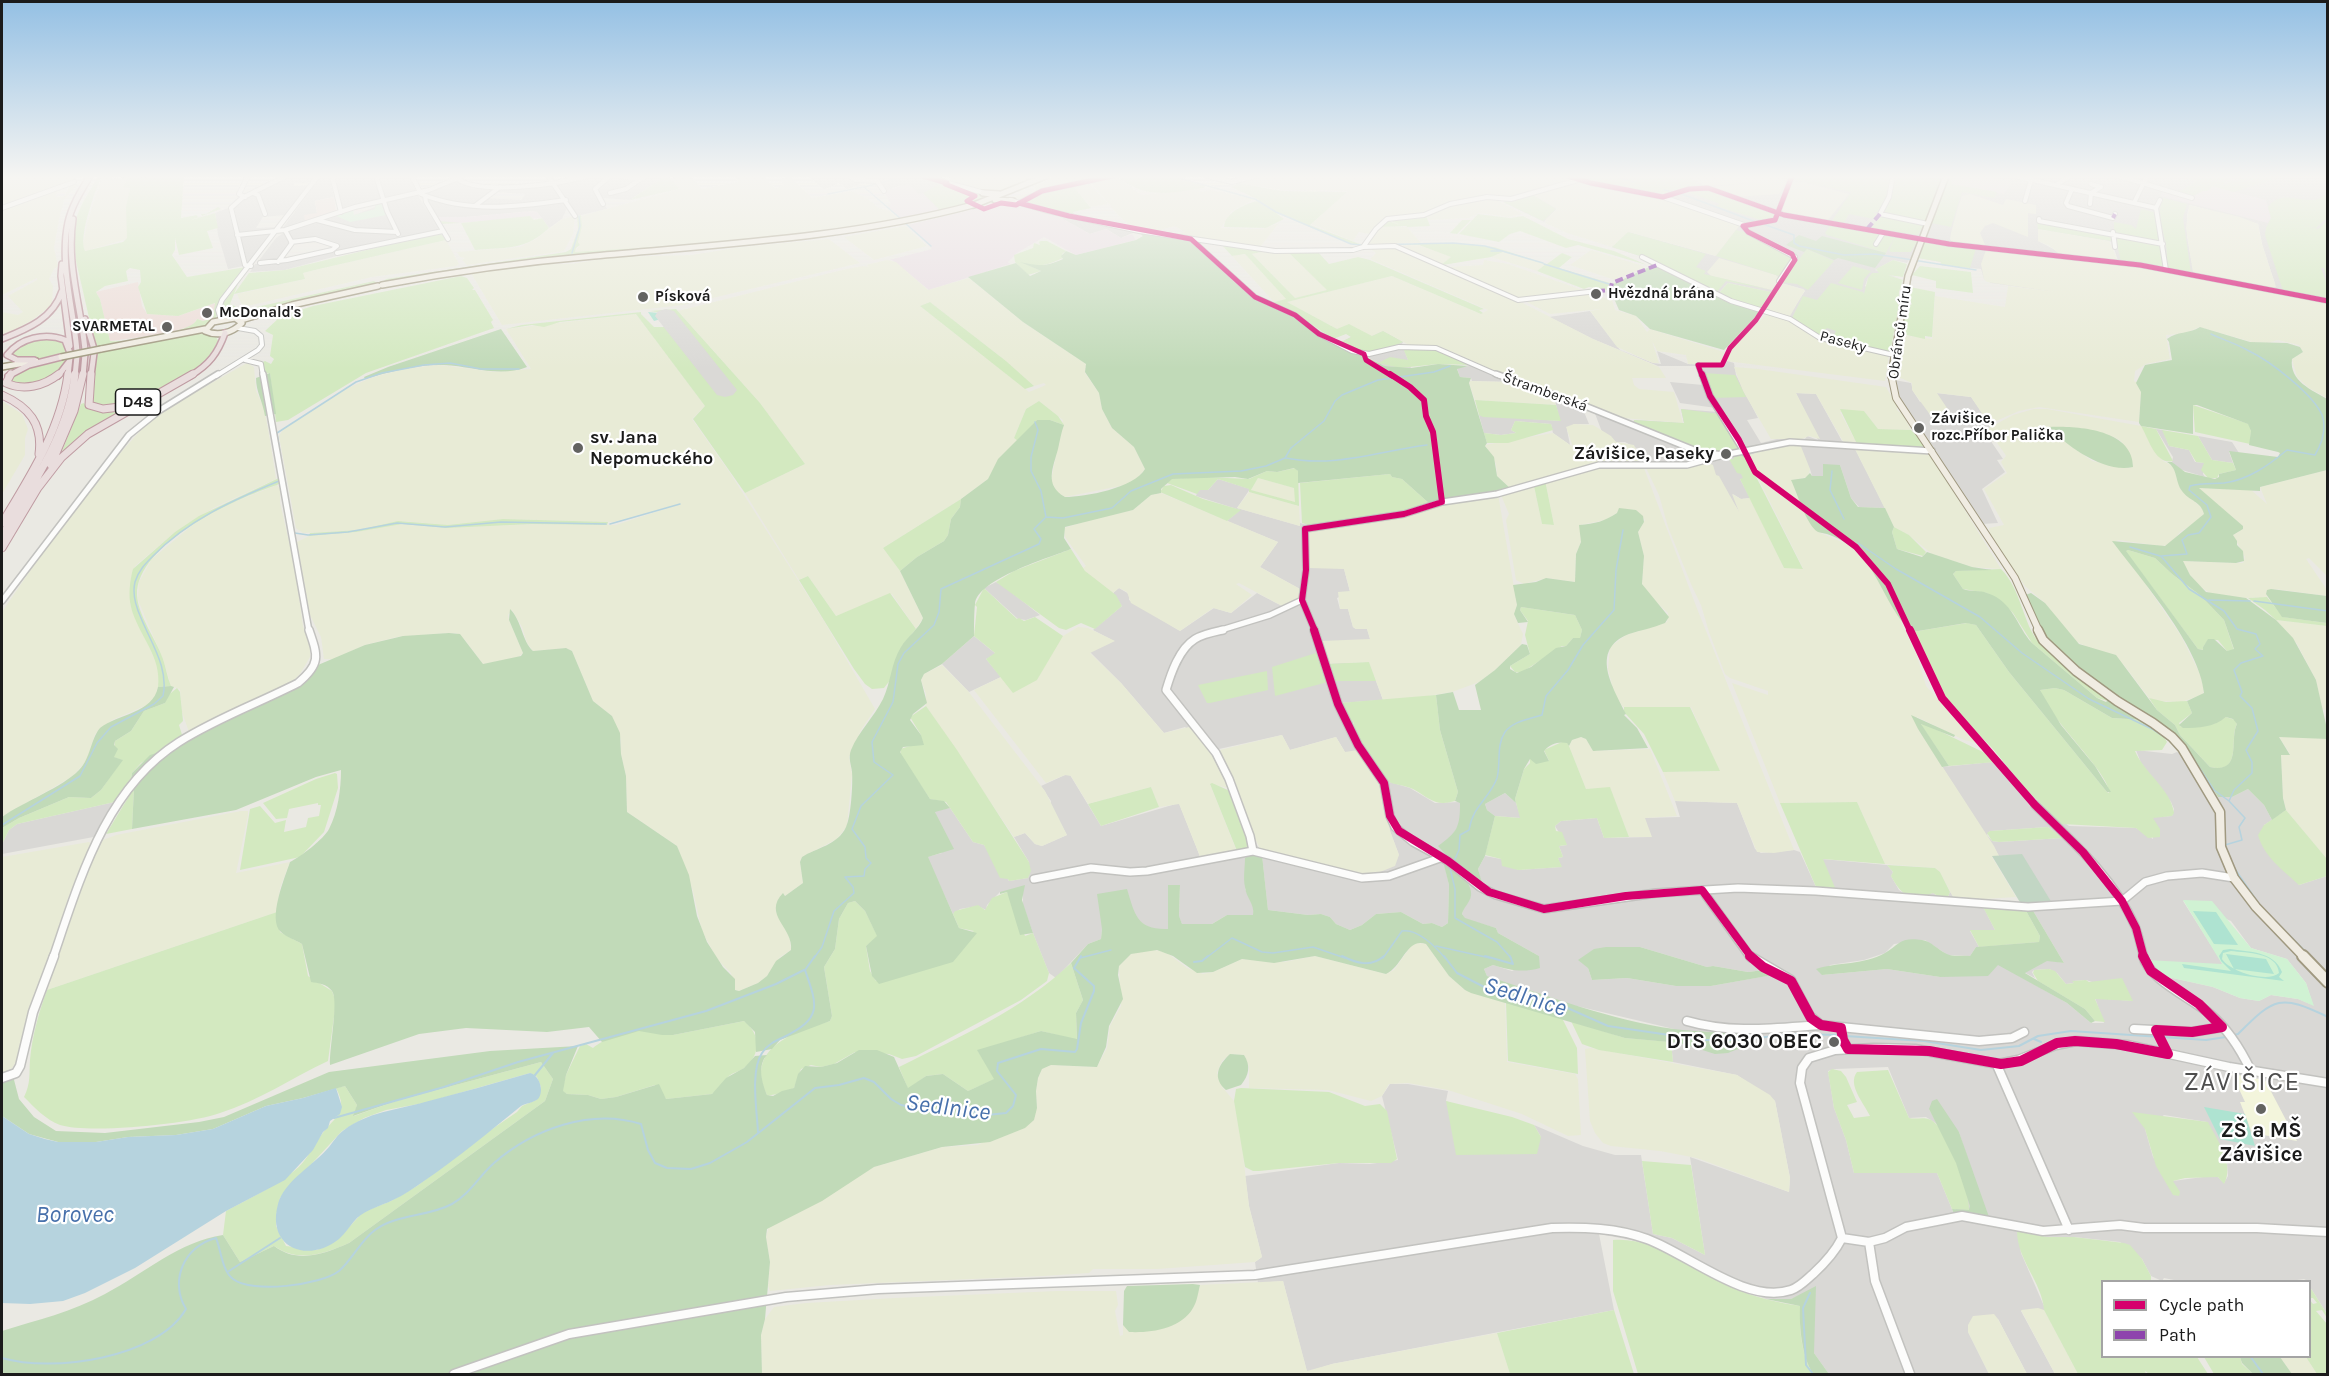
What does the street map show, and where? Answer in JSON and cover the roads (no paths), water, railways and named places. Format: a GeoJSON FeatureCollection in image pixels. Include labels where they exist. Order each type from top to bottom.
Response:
{"type":"FeatureCollection","features":[{"type":"Feature","properties":{"kind":"highway","name":"D48"},"geometry":{"type":"LineString","coordinates":[[2,339],[26,328],[51,312],[59,301],[64,240]]}},
{"type":"Feature","properties":{"kind":"highway","name":"D48"},"geometry":{"type":"LineString","coordinates":[[71,240],[71,262],[81,310],[90,330],[94,351],[88,403],[95,408],[113,409],[146,399],[196,372],[216,352],[220,338],[215,334]]}},
{"type":"Feature","properties":{"kind":"highway","name":"D48"},"geometry":{"type":"LineString","coordinates":[[2,548],[58,450],[74,413],[81,386],[64,252]]}},
{"type":"Feature","properties":{"kind":"highway","name":"D48"},"geometry":{"type":"LineString","coordinates":[[2,523],[34,468],[61,408],[77,354],[62,285]]}},
{"type":"Feature","properties":{"kind":"highway","name":"D48"},"geometry":{"type":"LineString","coordinates":[[2,536],[43,467],[58,436],[73,393],[81,310]]}},
{"type":"Feature","properties":{"kind":"highway","name":"D48"},"geometry":{"type":"LineString","coordinates":[[37,489],[65,453],[88,434],[204,368],[218,352],[225,333]]}},
{"type":"Feature","properties":{"kind":"highway"},"geometry":{"type":"LineString","coordinates":[[47,336],[63,338],[77,354],[64,372],[48,381],[19,387],[6,383],[8,376],[17,370],[61,357],[21,361],[10,359],[7,356],[20,344],[47,336]]}},
{"type":"Feature","properties":{"kind":"highway","name":"D48"},"geometry":{"type":"LineString","coordinates":[[2,395],[27,409],[40,428],[40,448],[34,468]]}},
{"type":"Feature","properties":{"kind":"main road"},"geometry":{"type":"LineString","coordinates":[[2,367],[205,329],[221,320],[232,318],[241,320],[292,304],[380,285],[476,269],[547,260],[778,240]]}},
{"type":"Feature","properties":{"kind":"main road","name":"Obránců míru"},"geometry":{"type":"LineString","coordinates":[[1921,240],[1906,286],[1894,355],[1892,387],[1898,401],[1932,451]]}},
{"type":"Feature","properties":{"kind":"main road"},"geometry":{"type":"LineString","coordinates":[[205,329],[207,333],[225,333],[238,328],[241,320]]}},
{"type":"Feature","properties":{"kind":"main road"},"geometry":{"type":"LineString","coordinates":[[1932,451],[2015,578],[2040,635],[2048,645],[2106,694],[2166,732],[2182,748],[2220,812],[2221,847],[2234,878],[2256,908],[2328,982]]}},
{"type":"Feature","properties":{"kind":"street"},"geometry":{"type":"LineString","coordinates":[[238,240],[245,265],[251,266]]}},
{"type":"Feature","properties":{"kind":"street"},"geometry":{"type":"LineString","coordinates":[[221,320],[218,310],[220,303],[270,240]]}},
{"type":"Feature","properties":{"kind":"street"},"geometry":{"type":"LineString","coordinates":[[278,262],[291,242],[299,240]]}},
{"type":"Feature","properties":{"kind":"street"},"geometry":{"type":"LineString","coordinates":[[260,263],[278,262],[327,252],[337,246],[319,240]]}},
{"type":"Feature","properties":{"kind":"street"},"geometry":{"type":"LineString","coordinates":[[337,253],[400,240]]}},
{"type":"Feature","properties":{"kind":"street","name":"Štramberská"},"geometry":{"type":"LineString","coordinates":[[1192,240],[1255,297],[1295,315],[1318,334],[1352,351],[1369,354],[1399,347],[1436,348],[1510,380],[1585,406],[1692,450],[1724,455],[1745,453],[1774,444],[1790,442],[1932,451]]}},
{"type":"Feature","properties":{"kind":"street"},"geometry":{"type":"LineString","coordinates":[[1200,240],[1284,252],[1351,250],[1364,245],[1395,246],[1518,300],[1597,291]]}},
{"type":"Feature","properties":{"kind":"street"},"geometry":{"type":"LineString","coordinates":[[1364,245],[1368,240]]}},
{"type":"Feature","properties":{"kind":"street"},"geometry":{"type":"LineString","coordinates":[[1765,240],[1796,257],[1779,281]]}},
{"type":"Feature","properties":{"kind":"street"},"geometry":{"type":"LineString","coordinates":[[1876,244],[1878,240]]}},
{"type":"Feature","properties":{"kind":"street"},"geometry":{"type":"LineString","coordinates":[[1931,240],[2166,270],[2328,300]]}},
{"type":"Feature","properties":{"kind":"street"},"geometry":{"type":"LineString","coordinates":[[2114,240],[2115,247]]}},
{"type":"Feature","properties":{"kind":"street"},"geometry":{"type":"LineString","coordinates":[[2147,240],[2163,244]]}},
{"type":"Feature","properties":{"kind":"street"},"geometry":{"type":"LineString","coordinates":[[2162,240],[2166,270]]}},
{"type":"Feature","properties":{"kind":"street","name":"Paseky"},"geometry":{"type":"LineString","coordinates":[[1642,257],[1731,301],[1790,318],[1820,338],[1894,355]]}},
{"type":"Feature","properties":{"kind":"street"},"geometry":{"type":"LineString","coordinates":[[2,600],[129,435],[166,406],[258,350],[263,340],[255,331],[238,328]]}},
{"type":"Feature","properties":{"kind":"street"},"geometry":{"type":"LineString","coordinates":[[2,1078],[16,1073],[21,1065],[32,1013],[52,963],[80,875],[120,802],[136,780],[159,757],[194,735],[298,683],[316,662],[318,651],[306,622],[296,537],[261,364],[244,360]]}},
{"type":"Feature","properties":{"kind":"street"},"geometry":{"type":"LineString","coordinates":[[1698,365],[1710,396],[1745,453]]}},
{"type":"Feature","properties":{"kind":"street"},"geometry":{"type":"LineString","coordinates":[[1724,455],[1688,465],[1599,465],[1497,494],[1442,502],[1404,514],[1305,529],[1306,570],[1302,600],[1315,631],[1338,705],[1358,745],[1384,783],[1390,816],[1395,826],[1413,842],[1489,892],[1544,909],[1626,896],[1738,888],[1816,891],[2028,907],[2122,901],[2145,882],[2158,877],[2202,873],[2234,878]]}},
{"type":"Feature","properties":{"kind":"street"},"geometry":{"type":"LineString","coordinates":[[1253,851],[1250,836],[1229,778],[1216,753],[1166,690],[1170,674],[1188,644],[1196,638],[1270,615],[1302,600]]}},
{"type":"Feature","properties":{"kind":"street"},"geometry":{"type":"LineString","coordinates":[[2035,805],[2083,852],[2122,901],[2136,928],[2145,963],[2162,980],[2199,1004],[2224,1029],[2236,1043],[2251,1071]]}},
{"type":"Feature","properties":{"kind":"street"},"geometry":{"type":"LineString","coordinates":[[1034,879],[1091,868],[1131,872],[1146,871],[1253,851],[1371,878],[1389,876],[1440,858]]}},
{"type":"Feature","properties":{"kind":"street"},"geometry":{"type":"LineString","coordinates":[[1702,890],[1747,954],[1763,967],[1791,981],[1807,1013],[1821,1025],[1841,1029],[1979,1041],[2012,1038],[2024,1032]]}},
{"type":"Feature","properties":{"kind":"street"},"geometry":{"type":"LineString","coordinates":[[1687,1021],[1711,1028],[1742,1031],[1821,1025]]}},
{"type":"Feature","properties":{"kind":"street"},"geometry":{"type":"LineString","coordinates":[[1841,1029],[1846,1045]]}},
{"type":"Feature","properties":{"kind":"street"},"geometry":{"type":"LineString","coordinates":[[2134,1029],[2192,1032],[2224,1029]]}},
{"type":"Feature","properties":{"kind":"street"},"geometry":{"type":"LineString","coordinates":[[454,1374],[569,1334],[786,1297],[878,1290],[1255,1275],[1552,1228],[1628,1232],[1662,1244],[1744,1287],[1758,1291],[1777,1292],[1799,1286],[1837,1248],[1842,1239],[1800,1078],[1805,1063],[1813,1056],[1846,1045],[1929,1051],[1996,1064],[2021,1060],[2063,1042],[2096,1041],[2251,1071],[2328,1083]]}},
{"type":"Feature","properties":{"kind":"street"},"geometry":{"type":"LineString","coordinates":[[1996,1064],[2069,1230]]}},
{"type":"Feature","properties":{"kind":"street"},"geometry":{"type":"LineString","coordinates":[[1842,1239],[1869,1242],[1885,1238],[1906,1227],[1955,1216],[1969,1216],[2033,1230],[2069,1230],[2120,1225],[2144,1228],[2258,1228],[2328,1232]]}},
{"type":"Feature","properties":{"kind":"street"},"geometry":{"type":"LineString","coordinates":[[1869,1242],[1875,1281],[1910,1374]]}},
{"type":"Feature","properties":{"kind":"water"},"geometry":{"type":"Polygon","coordinates":[[[530,1073],[540,1084],[541,1092],[538,1099],[521,1106],[461,1154],[416,1186],[361,1215],[339,1239],[315,1250],[303,1251],[284,1241],[278,1232],[276,1219],[278,1204],[286,1188],[323,1154],[344,1130],[353,1124],[383,1112],[530,1073]]]}},
{"type":"Feature","properties":{"kind":"water","name":"Borovec"},"geometry":{"type":"Polygon","coordinates":[[[336,1088],[342,1107],[340,1114],[330,1121],[328,1128],[323,1132],[313,1150],[285,1180],[226,1211],[135,1268],[85,1293],[63,1301],[30,1304],[2,1303],[2,1116],[29,1134],[45,1139],[58,1142],[96,1142],[128,1137],[176,1135],[213,1129],[266,1106],[336,1088]]]}},
{"type":"Feature","properties":{"kind":"waterway"},"geometry":{"type":"LineString","coordinates":[[572,253],[576,240]]}},
{"type":"Feature","properties":{"kind":"waterway"},"geometry":{"type":"LineString","coordinates":[[924,240],[931,246]]}},
{"type":"Feature","properties":{"kind":"waterway"},"geometry":{"type":"LineString","coordinates":[[1342,240],[1362,245]]}},
{"type":"Feature","properties":{"kind":"waterway"},"geometry":{"type":"LineString","coordinates":[[1794,240],[1794,243],[1799,246],[1844,255],[1875,254],[1976,270]]}},
{"type":"Feature","properties":{"kind":"waterway"},"geometry":{"type":"LineString","coordinates":[[1370,245],[1453,243],[1485,246],[1543,263]]}},
{"type":"Feature","properties":{"kind":"waterway"},"geometry":{"type":"LineString","coordinates":[[1491,251],[1501,251]]}},
{"type":"Feature","properties":{"kind":"waterway"},"geometry":{"type":"LineString","coordinates":[[1544,264],[1612,285]]}},
{"type":"Feature","properties":{"kind":"waterway"},"geometry":{"type":"LineString","coordinates":[[2211,334],[2240,346],[2279,370],[2310,398],[2322,415],[2324,425],[2322,441],[2315,455],[2287,450],[2265,466],[2241,479],[2190,486],[2189,490],[2207,505],[2211,517],[2199,533],[2188,535],[2182,540],[2187,554],[2161,556],[2189,589],[2224,611],[2237,629],[2256,634],[2260,644],[2255,649],[2263,656],[2241,663],[2234,670],[2242,692],[2240,696],[2252,708],[2258,731],[2246,750],[2252,762],[2252,773],[2234,790],[2229,801]]}},
{"type":"Feature","properties":{"kind":"waterway"},"geometry":{"type":"LineString","coordinates":[[284,479],[277,433],[356,382],[382,373],[424,365],[450,363],[481,369],[519,369]]}},
{"type":"Feature","properties":{"kind":"waterway"},"geometry":{"type":"LineString","coordinates":[[1046,517],[1063,518],[1112,508],[1131,491],[1173,474],[1241,471],[1266,466],[1285,458],[1291,448],[1324,421],[1335,401],[1342,395],[1378,380],[1434,372],[1450,366]]}},
{"type":"Feature","properties":{"kind":"waterway"},"geometry":{"type":"LineString","coordinates":[[1035,422],[1038,430],[1031,457],[1031,471],[1041,491],[1046,517]]}},
{"type":"Feature","properties":{"kind":"waterway"},"geometry":{"type":"LineString","coordinates":[[1286,458],[1304,461],[1339,460],[1427,445]]}},
{"type":"Feature","properties":{"kind":"waterway"},"geometry":{"type":"LineString","coordinates":[[1832,471],[1830,490],[1844,519]]}},
{"type":"Feature","properties":{"kind":"waterway"},"geometry":{"type":"LineString","coordinates":[[285,479],[286,489]]}},
{"type":"Feature","properties":{"kind":"waterway"},"geometry":{"type":"LineString","coordinates":[[2,825],[80,776],[97,743],[111,727],[154,704],[163,696],[164,676],[134,596],[135,582],[142,568],[167,543],[196,521],[279,481]]}},
{"type":"Feature","properties":{"kind":"waterway"},"geometry":{"type":"LineString","coordinates":[[610,524],[680,504]]}},
{"type":"Feature","properties":{"kind":"waterway"},"geometry":{"type":"LineString","coordinates":[[814,958],[822,947],[834,911],[854,893],[853,887],[845,877],[864,876],[865,869],[871,863],[866,858],[865,847],[852,829],[861,806],[893,775],[874,762],[872,742],[893,702],[898,664],[904,653],[934,625],[939,612],[941,589],[1039,544],[1041,539],[1034,529],[1046,517]]}},
{"type":"Feature","properties":{"kind":"waterway"},"geometry":{"type":"LineString","coordinates":[[293,529],[295,533],[308,535],[348,532],[397,523],[445,527],[501,522],[606,524]]}},
{"type":"Feature","properties":{"kind":"waterway"},"geometry":{"type":"LineString","coordinates":[[1454,861],[1459,850],[1460,835],[1469,830],[1474,814],[1497,778],[1500,748],[1505,732],[1517,723],[1542,715],[1546,696],[1568,670],[1583,645],[1614,610],[1616,570],[1623,530]]}},
{"type":"Feature","properties":{"kind":"waterway"},"geometry":{"type":"LineString","coordinates":[[1858,543],[1896,569],[1980,617],[2022,653],[2089,699],[2152,729],[2170,741]]}},
{"type":"Feature","properties":{"kind":"waterway"},"geometry":{"type":"LineString","coordinates":[[2130,547],[2160,556]]}},
{"type":"Feature","properties":{"kind":"waterway"},"geometry":{"type":"LineString","coordinates":[[2209,600],[2250,601]]}},
{"type":"Feature","properties":{"kind":"waterway"},"geometry":{"type":"LineString","coordinates":[[2254,601],[2328,611]]}},
{"type":"Feature","properties":{"kind":"waterway"},"geometry":{"type":"LineString","coordinates":[[2193,758],[2214,790],[2229,801]]}},
{"type":"Feature","properties":{"kind":"waterway"},"geometry":{"type":"LineString","coordinates":[[2225,845],[2242,840],[2239,827],[2245,818],[2229,801]]}},
{"type":"Feature","properties":{"kind":"waterway"},"geometry":{"type":"LineString","coordinates":[[2233,866],[2259,904]]}},
{"type":"Feature","properties":{"kind":"waterway"},"geometry":{"type":"LineString","coordinates":[[1450,868],[1455,889],[1455,918],[1497,942],[1511,958]]}},
{"type":"Feature","properties":{"kind":"waterway"},"geometry":{"type":"LineString","coordinates":[[2275,921],[2316,962]]}},
{"type":"Feature","properties":{"kind":"waterway","name":"Sedlnice"},"geometry":{"type":"LineString","coordinates":[[1383,958],[1402,931],[1420,935],[1445,958]]}},
{"type":"Feature","properties":{"kind":"waterway","name":"Sedlnice"},"geometry":{"type":"LineString","coordinates":[[1206,958],[1232,938],[1262,952],[1273,953],[1313,947],[1345,958]]}},
{"type":"Feature","properties":{"kind":"waterway"},"geometry":{"type":"LineString","coordinates":[[1436,946],[1490,958]]}},
{"type":"Feature","properties":{"kind":"waterway","name":"Sedlnice"},"geometry":{"type":"LineString","coordinates":[[1080,958],[1111,950]]}},
{"type":"Feature","properties":{"kind":"waterway"},"geometry":{"type":"LineString","coordinates":[[758,1132],[755,1091],[758,1061],[769,1045],[796,1030],[811,1017],[814,1010],[813,993],[805,970],[815,956]]}},
{"type":"Feature","properties":{"kind":"waterway","name":"Sedlnice"},"geometry":{"type":"LineString","coordinates":[[2,1358],[48,1364],[75,1362],[103,1358],[153,1339],[172,1326],[186,1309],[179,1287],[180,1276],[188,1257],[205,1242],[216,1238],[226,1271],[242,1284],[286,1286],[303,1284],[330,1276],[339,1271],[365,1239],[383,1225],[452,1204],[464,1195],[494,1163],[526,1140],[563,1125],[583,1120],[622,1120],[641,1124],[648,1150],[655,1163],[667,1168],[691,1169],[710,1163],[747,1142],[815,1088],[839,1085],[864,1078],[874,1082],[891,1099],[901,1105],[912,1107],[940,1104],[987,1115],[1006,1113],[1013,1106],[1016,1095],[997,1071],[998,1063],[1041,1049],[1075,1052],[1077,1049],[1081,1023],[1094,991],[1094,986],[1074,968],[1081,956]]}},
{"type":"Feature","properties":{"kind":"waterway","name":"Sedlnice"},"geometry":{"type":"LineString","coordinates":[[1194,962],[1202,961],[1208,956]]}},
{"type":"Feature","properties":{"kind":"waterway","name":"Sedlnice"},"geometry":{"type":"LineString","coordinates":[[1342,956],[1363,963],[1374,962],[1384,956]]}},
{"type":"Feature","properties":{"kind":"waterway","name":"Sedlnice"},"geometry":{"type":"LineString","coordinates":[[1444,956],[1457,973],[1488,989],[1563,1006],[1608,1026],[1703,1040],[1735,1040],[1796,1034],[1838,1035]]}},
{"type":"Feature","properties":{"kind":"waterway"},"geometry":{"type":"LineString","coordinates":[[1485,956],[1513,964],[1511,958]]}},
{"type":"Feature","properties":{"kind":"waterway"},"geometry":{"type":"LineString","coordinates":[[334,1118],[444,1087],[518,1062],[706,1011],[776,984],[804,970]]}},
{"type":"Feature","properties":{"kind":"waterway","name":"Sedlnice"},"geometry":{"type":"LineString","coordinates":[[2234,1035],[2238,1034],[2261,1012],[2279,1003],[2299,1005],[2328,1017]]}},
{"type":"Feature","properties":{"kind":"waterway","name":"Sedlnice"},"geometry":{"type":"LineString","coordinates":[[1845,1036],[1924,1041],[1981,1050],[2019,1046],[2038,1036],[2071,1031],[2206,1040],[2226,1037]]}},
{"type":"Feature","properties":{"kind":"waterway","name":"Sedlnice"},"geometry":{"type":"LineString","coordinates":[[2034,1039],[2041,1042]]}},
{"type":"Feature","properties":{"kind":"waterway"},"geometry":{"type":"LineString","coordinates":[[535,1075],[553,1053]]}},
{"type":"Feature","properties":{"kind":"waterway"},"geometry":{"type":"LineString","coordinates":[[229,1271],[280,1238]]}},
{"type":"Feature","properties":{"kind":"waterway"},"geometry":{"type":"LineString","coordinates":[[1810,1293],[1803,1308],[1806,1365],[1813,1374]]}},
{"type":"Feature","properties":{"kind":"waterway"},"geometry":{"type":"LineString","coordinates":[[2251,1358],[2263,1374]]}},
{"type":"Feature","properties":{"kind":"place","name":"Hvězdná brána"},"geometry":{"type":"Point","coordinates":[1596,294]}},
{"type":"Feature","properties":{"kind":"place","name":"Písková"},"geometry":{"type":"Point","coordinates":[643,297]}},
{"type":"Feature","properties":{"kind":"place","name":"McDonald's"},"geometry":{"type":"Point","coordinates":[207,313]}},
{"type":"Feature","properties":{"kind":"place","name":"SVARMETAL"},"geometry":{"type":"Point","coordinates":[167,327]}},
{"type":"Feature","properties":{"kind":"place","name":"Závišice, rozc.Příbor Palička"},"geometry":{"type":"Point","coordinates":[1919,428]}},
{"type":"Feature","properties":{"kind":"place","name":"sv. Jana Nepomuckého"},"geometry":{"type":"Point","coordinates":[578,448]}},
{"type":"Feature","properties":{"kind":"place","name":"Závišice, Paseky"},"geometry":{"type":"Point","coordinates":[1726,454]}},
{"type":"Feature","properties":{"kind":"place","name":"DTS 6030 OBEC"},"geometry":{"type":"Point","coordinates":[1834,1042]}},
{"type":"Feature","properties":{"kind":"place","name":"ZŠ a MŠ Závišice"},"geometry":{"type":"Point","coordinates":[2261,1109]}},
{"type":"Feature","properties":{"kind":"district","name":"ZÁVIŠICE"},"geometry":{"type":"Point","coordinates":[2242,1083]}}]}
